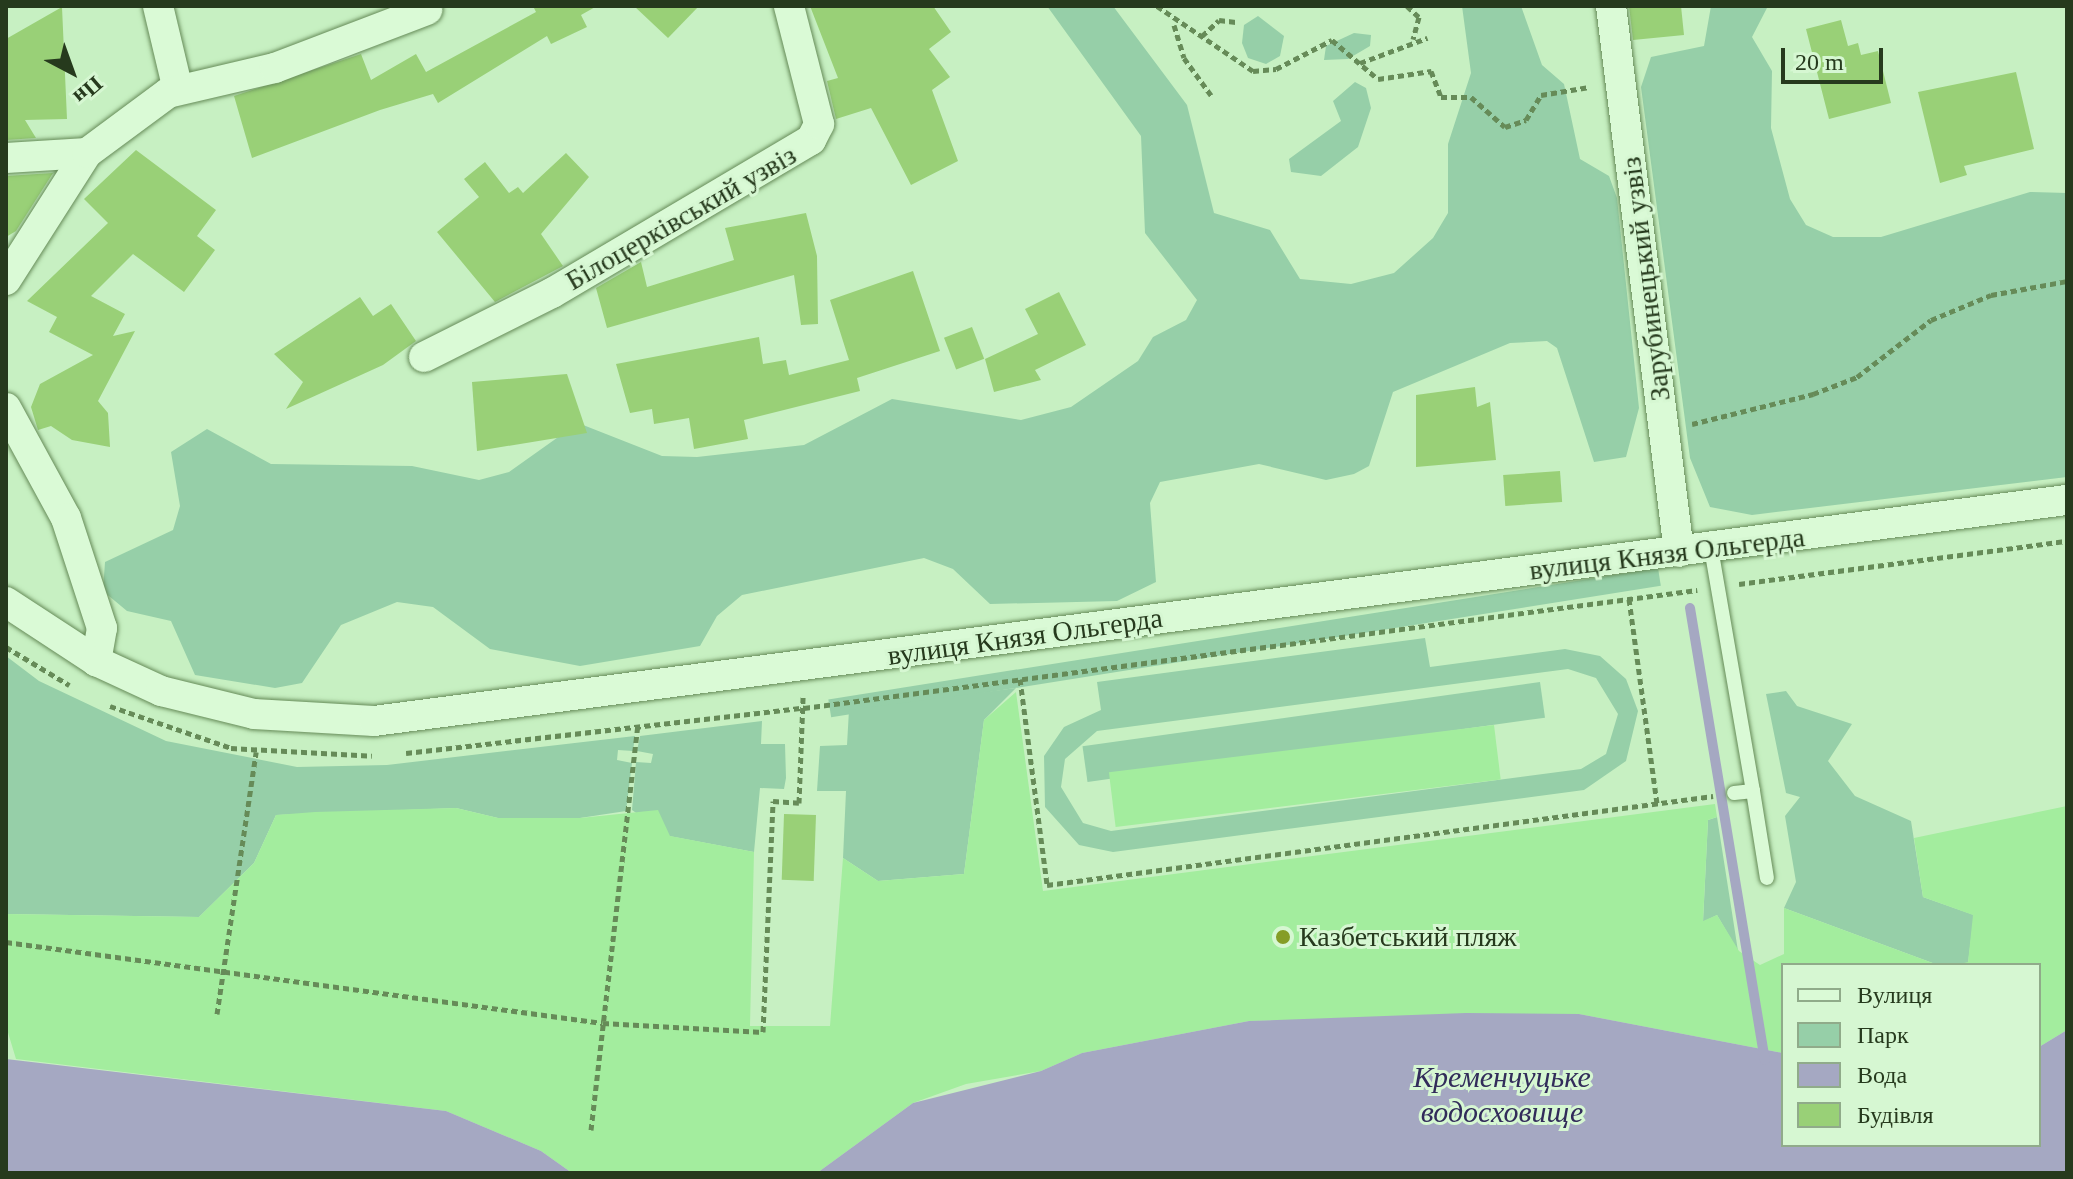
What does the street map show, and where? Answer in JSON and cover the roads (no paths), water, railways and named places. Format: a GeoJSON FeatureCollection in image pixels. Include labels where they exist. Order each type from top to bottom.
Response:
{"type":"FeatureCollection","features":[{"type":"Feature","properties":{"kind":"street"},"geometry":{"type":"LineString","coordinates":[[158,6],[178,90]]}},
{"type":"Feature","properties":{"kind":"street","name":"Білоцерківський узвіз"},"geometry":{"type":"LineString","coordinates":[[424,357],[552,293],[811,140],[819,124],[789,6]]}},
{"type":"Feature","properties":{"kind":"street","name":"Зарубинецький узвіз"},"geometry":{"type":"LineString","coordinates":[[1611,6],[1679,552]]}},
{"type":"Feature","properties":{"kind":"street"},"geometry":{"type":"LineString","coordinates":[[6,280],[87,153],[178,90],[275,68],[427,10]]}},
{"type":"Feature","properties":{"kind":"street"},"geometry":{"type":"LineString","coordinates":[[6,158],[87,153]]}},
{"type":"Feature","properties":{"kind":"street"},"geometry":{"type":"LineString","coordinates":[[6,408],[66,518],[102,628],[96,661]]}},
{"type":"Feature","properties":{"kind":"street","name":"вулиця Князя Ольгерда"},"geometry":{"type":"LineString","coordinates":[[6,602],[96,661],[205,704],[338,722],[800,667],[2067,500]]}},
{"type":"Feature","properties":{"kind":"lane"},"geometry":{"type":"LineString","coordinates":[[1711,548],[1767,878]]}},
{"type":"Feature","properties":{"kind":"lane"},"geometry":{"type":"LineString","coordinates":[[1734,793],[1753,791]]}},
{"type":"Feature","properties":{"kind":"water","name":"Кременчуцьке водосховище"},"geometry":{"type":"Polygon","coordinates":[[[1466,1013],[1579,1014],[1781,1053],[1781,1147],[2041,1147],[2041,1046],[2067,1030],[2067,1173],[817,1173],[913,1103],[1041,1071],[1082,1053],[1249,1021],[1466,1013]]]}},
{"type":"Feature","properties":{"kind":"water"},"geometry":{"type":"Polygon","coordinates":[[[6,1059],[446,1111],[541,1151],[572,1173],[6,1173],[6,1059]]]}},
{"type":"Feature","properties":{"kind":"waterway"},"geometry":{"type":"LineString","coordinates":[[1690,608],[1765,1060]]}},
{"type":"Feature","properties":{"kind":"place","name":"Казбетський пляж"},"geometry":{"type":"Point","coordinates":[1283,937]}}]}
